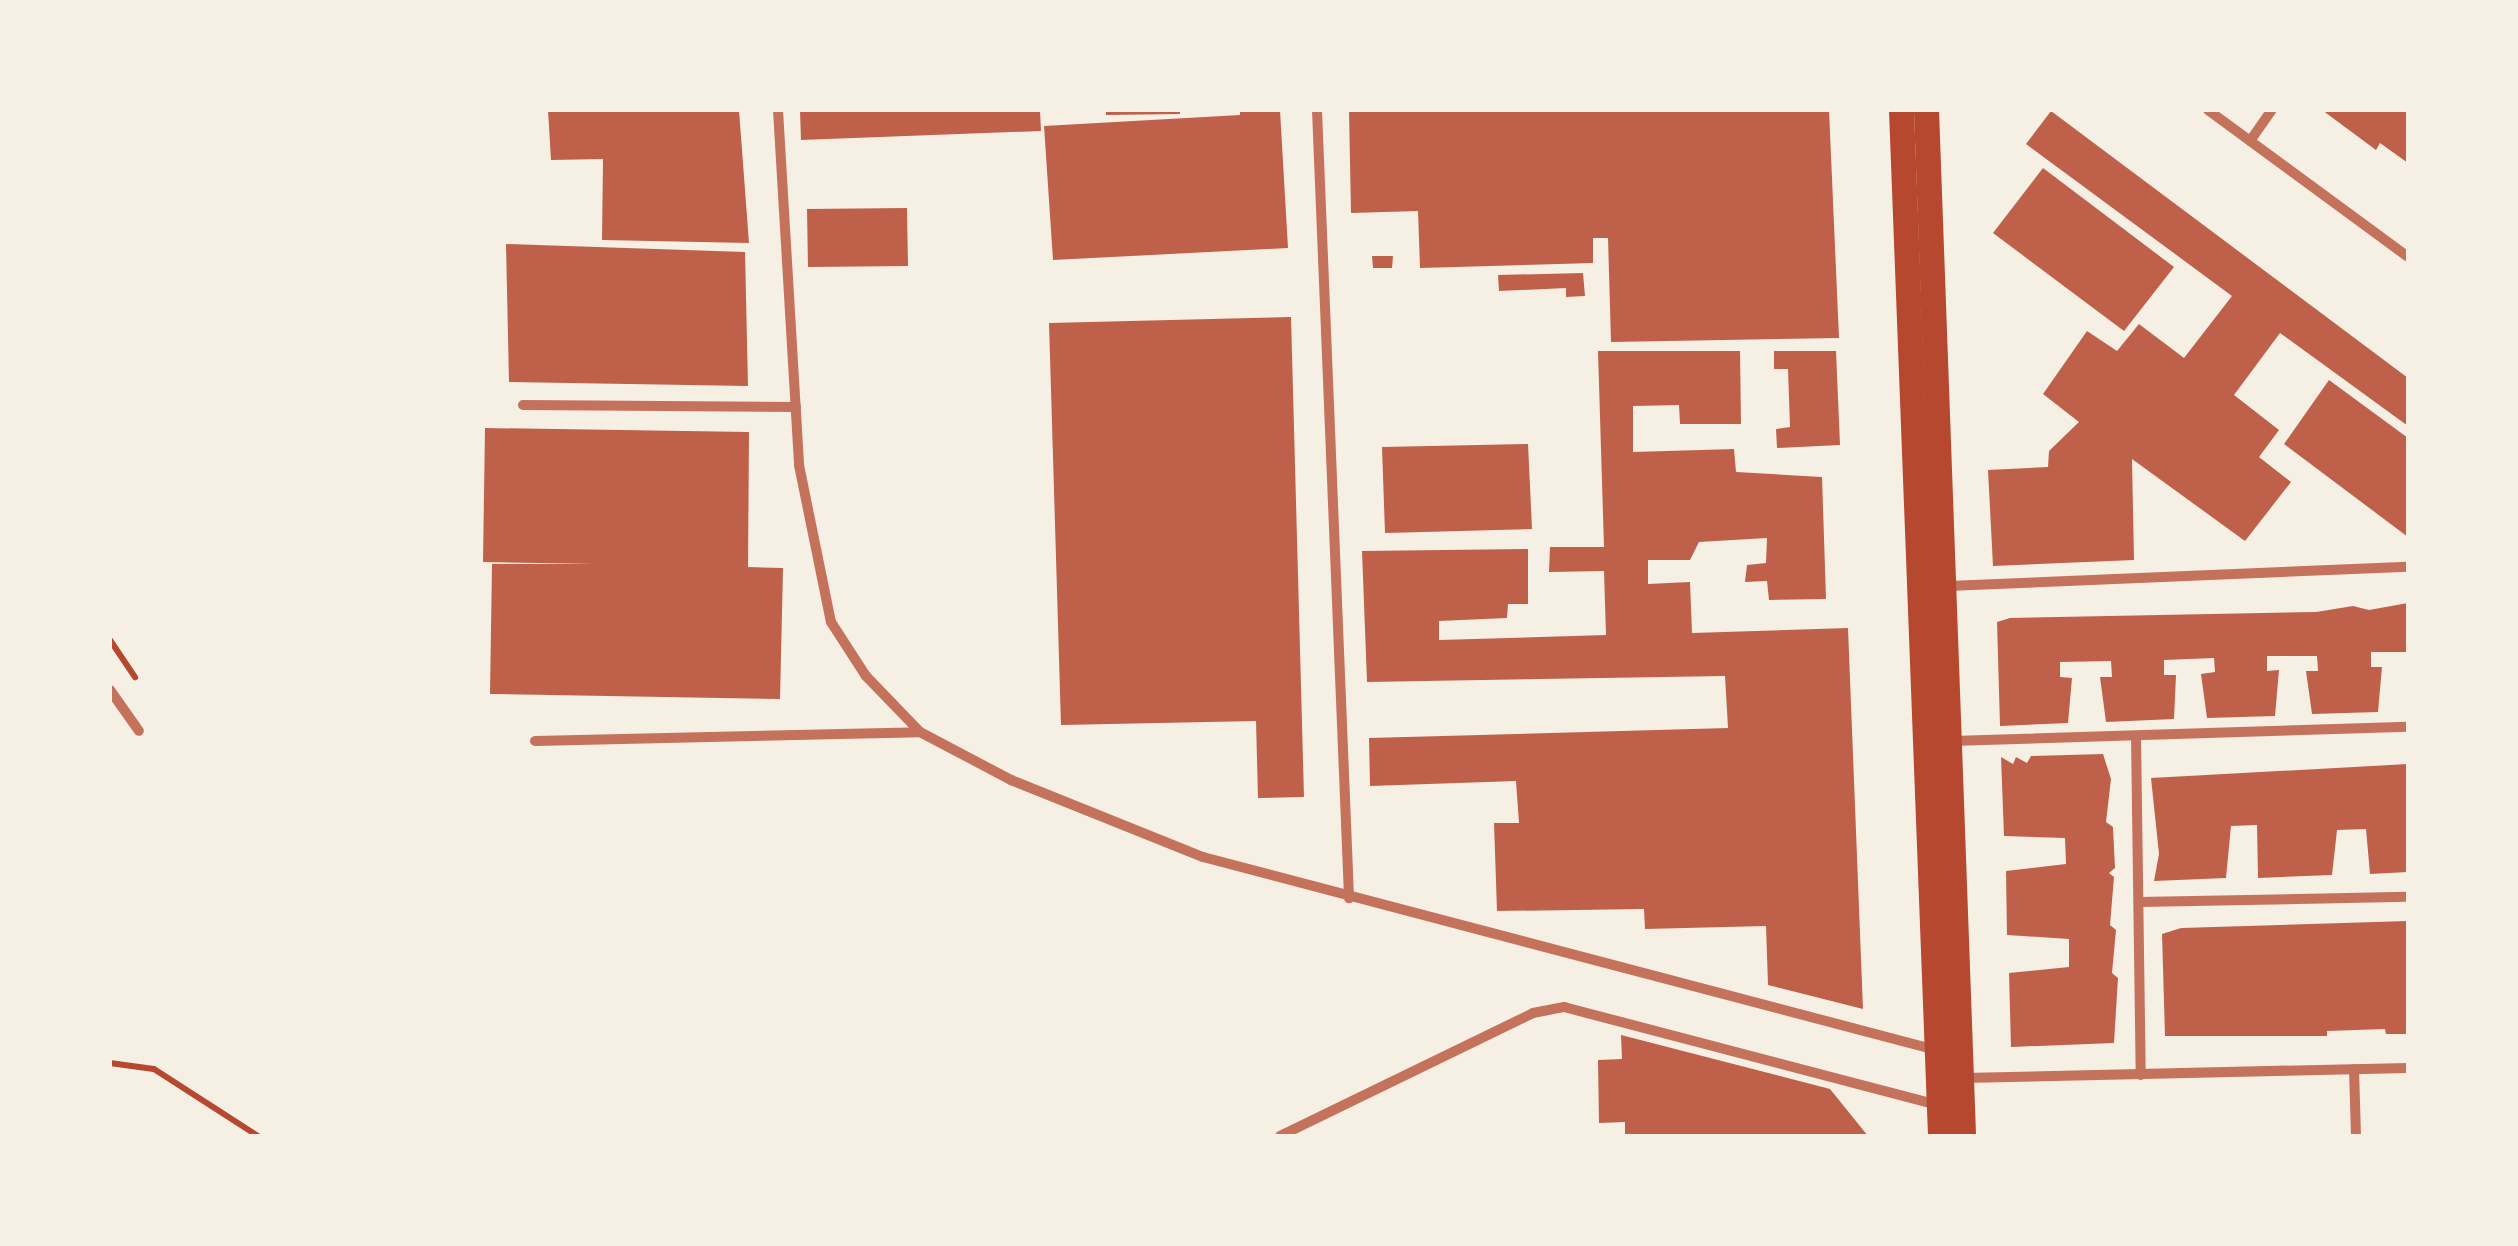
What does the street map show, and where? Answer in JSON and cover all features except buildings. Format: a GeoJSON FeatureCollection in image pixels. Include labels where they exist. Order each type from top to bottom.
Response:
{"type":"FeatureCollection","features":[{"type":"Feature","properties":{"kind":"main road"},"geometry":{"type":"LineString","coordinates":[[1901,110],[1940,1136]]}},
{"type":"Feature","properties":{"kind":"main road"},"geometry":{"type":"LineString","coordinates":[[1926,110],[1948,586],[1963,1136]]}},
{"type":"Feature","properties":{"kind":"street"},"geometry":{"type":"LineString","coordinates":[[778,110],[799,465],[831,622],[866,676],[920,732],[1012,780],[1203,857],[1936,1050]]}},
{"type":"Feature","properties":{"kind":"street"},"geometry":{"type":"LineString","coordinates":[[1317,110],[1349,898]]}},
{"type":"Feature","properties":{"kind":"street"},"geometry":{"type":"LineString","coordinates":[[2208,110],[2408,257]]}},
{"type":"Feature","properties":{"kind":"street"},"geometry":{"type":"LineString","coordinates":[[2250,141],[2272,110]]}},
{"type":"Feature","properties":{"kind":"street"},"geometry":{"type":"LineString","coordinates":[[523,404],[796,407]]}},
{"type":"Feature","properties":{"kind":"street"},"geometry":{"type":"LineString","coordinates":[[1948,586],[2408,567]]}},
{"type":"Feature","properties":{"kind":"street"},"geometry":{"type":"LineString","coordinates":[[110,690],[139,732]]}},
{"type":"Feature","properties":{"kind":"street"},"geometry":{"type":"LineString","coordinates":[[1952,741],[2408,728]]}},
{"type":"Feature","properties":{"kind":"street"},"geometry":{"type":"LineString","coordinates":[[535,742],[920,732]]}},
{"type":"Feature","properties":{"kind":"street"},"geometry":{"type":"LineString","coordinates":[[2136,736],[2141,1075]]}},
{"type":"Feature","properties":{"kind":"street"},"geometry":{"type":"LineString","coordinates":[[2138,902],[2408,897]]}},
{"type":"Feature","properties":{"kind":"street"},"geometry":{"type":"LineString","coordinates":[[1280,1136],[1533,1013],[1564,1008],[1938,1105]]}},
{"type":"Feature","properties":{"kind":"street"},"geometry":{"type":"LineString","coordinates":[[1962,1078],[2408,1068]]}},
{"type":"Feature","properties":{"kind":"street"},"geometry":{"type":"LineString","coordinates":[[2354,1070],[2356,1136]]}},
{"type":"Feature","properties":{"kind":"path"},"geometry":{"type":"LineString","coordinates":[[110,640],[135,677]]}},
{"type":"Feature","properties":{"kind":"path"},"geometry":{"type":"LineString","coordinates":[[110,1063],[154,1069],[258,1136]]}}]}
